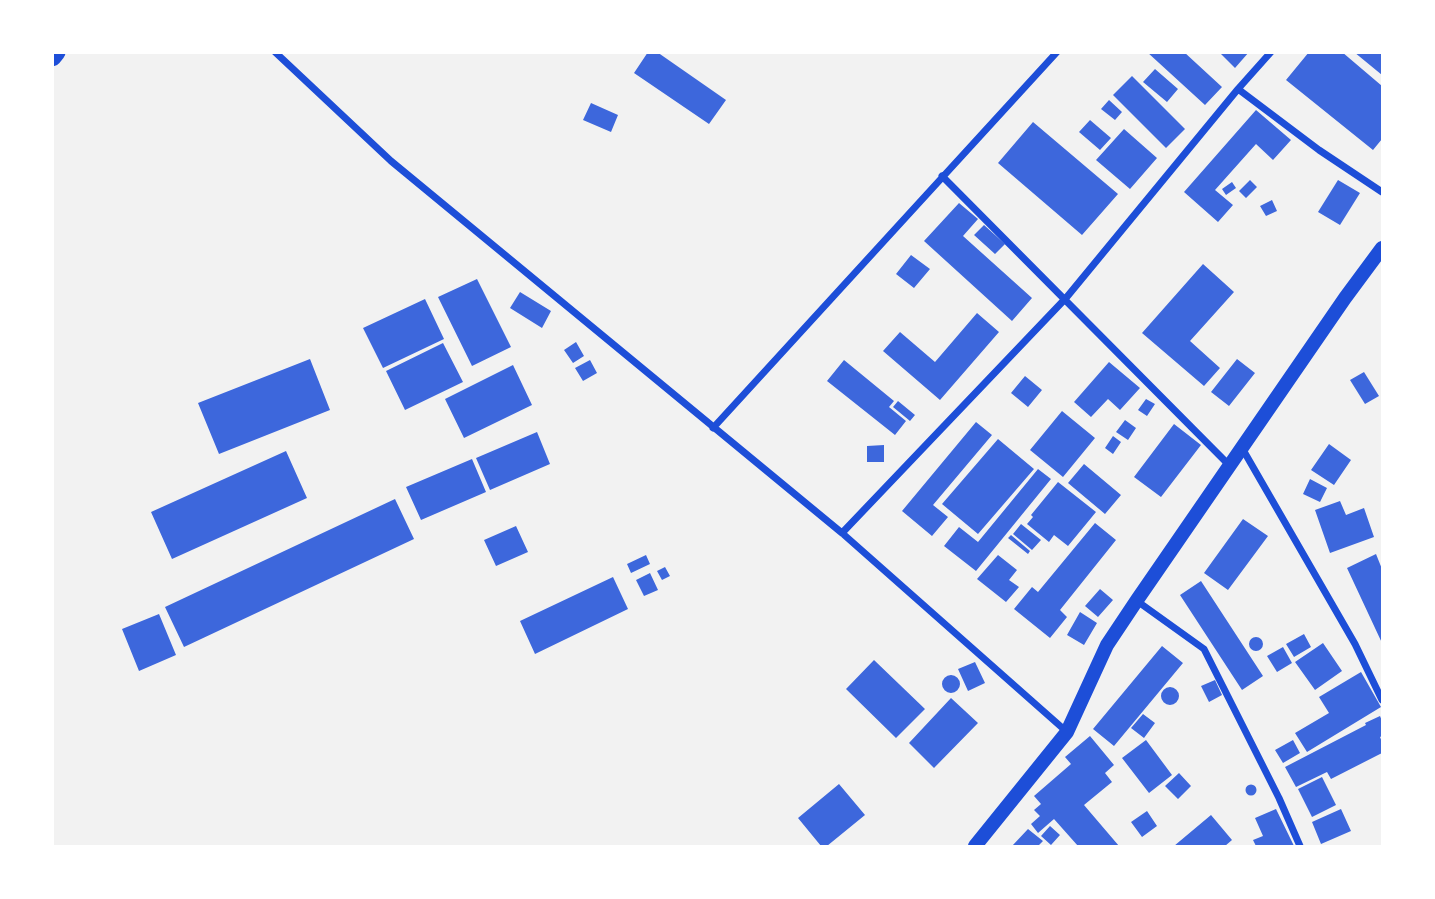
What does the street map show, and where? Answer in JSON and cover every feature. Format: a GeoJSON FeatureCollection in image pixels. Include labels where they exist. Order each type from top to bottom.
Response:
{"type":"FeatureCollection","features":[{"type":"Feature","properties":{"kind":"highway"},"geometry":{"type":"LineString","coordinates":[[52,57],[56,52]]}},
{"type":"Feature","properties":{"kind":"main road"},"geometry":{"type":"LineString","coordinates":[[975,846],[1067,732],[1107,645],[1382,248]]}},
{"type":"Feature","properties":{"kind":"street"},"geometry":{"type":"LineString","coordinates":[[275,52],[391,161],[842,533],[1067,732]]}},
{"type":"Feature","properties":{"kind":"street"},"geometry":{"type":"LineString","coordinates":[[713,428],[1057,52]]}},
{"type":"Feature","properties":{"kind":"street"},"geometry":{"type":"LineString","coordinates":[[842,533],[1066,298],[1271,52]]}},
{"type":"Feature","properties":{"kind":"street"},"geometry":{"type":"LineString","coordinates":[[1238,89],[1318,150],[1382,192]]}},
{"type":"Feature","properties":{"kind":"street"},"geometry":{"type":"LineString","coordinates":[[942,176],[1230,466]]}},
{"type":"Feature","properties":{"kind":"street"},"geometry":{"type":"LineString","coordinates":[[1242,447],[1355,644],[1382,700]]}},
{"type":"Feature","properties":{"kind":"street"},"geometry":{"type":"LineString","coordinates":[[1137,600],[1204,649],[1279,798],[1300,846]]}},
{"type":"Feature","properties":{"kind":"building"},"geometry":{"type":"Polygon","coordinates":[[[648,52],[657,52],[726,100],[709,124],[634,73],[648,52]]]}},
{"type":"Feature","properties":{"kind":"building"},"geometry":{"type":"Polygon","coordinates":[[[1147,52],[1184,52],[1222,87],[1205,105],[1147,52]]]}},
{"type":"Feature","properties":{"kind":"building"},"geometry":{"type":"Polygon","coordinates":[[[1219,52],[1249,52],[1235,68],[1219,52]]]}},
{"type":"Feature","properties":{"kind":"building"},"geometry":{"type":"Polygon","coordinates":[[[1309,52],[1342,52],[1382,86],[1382,139],[1373,150],[1286,80],[1309,52]]]}},
{"type":"Feature","properties":{"kind":"building"},"geometry":{"type":"Polygon","coordinates":[[[1354,52],[1382,52],[1382,75],[1354,52]]]}},
{"type":"Feature","properties":{"kind":"building"},"geometry":{"type":"Polygon","coordinates":[[[1155,69],[1178,89],[1167,102],[1143,82],[1155,69]]]}},
{"type":"Feature","properties":{"kind":"building"},"geometry":{"type":"Polygon","coordinates":[[[1132,76],[1185,129],[1166,148],[1113,95],[1132,76]]]}},
{"type":"Feature","properties":{"kind":"building"},"geometry":{"type":"Polygon","coordinates":[[[1109,100],[1122,112],[1115,120],[1101,109],[1109,100]]]}},
{"type":"Feature","properties":{"kind":"building"},"geometry":{"type":"Polygon","coordinates":[[[591,103],[618,115],[611,132],[583,120],[591,103]]]}},
{"type":"Feature","properties":{"kind":"building"},"geometry":{"type":"Polygon","coordinates":[[[1256,110],[1291,140],[1273,160],[1256,144],[1215,190],[1233,205],[1218,222],[1184,192],[1256,110]]]}},
{"type":"Feature","properties":{"kind":"building"},"geometry":{"type":"Polygon","coordinates":[[[1090,120],[1111,138],[1100,150],[1079,132],[1090,120]]]}},
{"type":"Feature","properties":{"kind":"building"},"geometry":{"type":"Polygon","coordinates":[[[1033,122],[1118,194],[1082,235],[998,163],[1033,122]]]}},
{"type":"Feature","properties":{"kind":"building"},"geometry":{"type":"Polygon","coordinates":[[[1124,129],[1157,158],[1130,189],[1096,160],[1124,129]]]}},
{"type":"Feature","properties":{"kind":"building"},"geometry":{"type":"Polygon","coordinates":[[[1250,180],[1257,187],[1246,198],[1239,191],[1250,180]]]}},
{"type":"Feature","properties":{"kind":"building"},"geometry":{"type":"Polygon","coordinates":[[[1338,180],[1360,193],[1340,225],[1318,212],[1338,180]]]}},
{"type":"Feature","properties":{"kind":"building"},"geometry":{"type":"Polygon","coordinates":[[[1232,182],[1236,188],[1226,195],[1222,189],[1232,182]]]}},
{"type":"Feature","properties":{"kind":"building"},"geometry":{"type":"Polygon","coordinates":[[[1272,200],[1277,211],[1266,216],[1260,206],[1272,200]]]}},
{"type":"Feature","properties":{"kind":"building"},"geometry":{"type":"Polygon","coordinates":[[[959,203],[978,219],[963,236],[1032,298],[1012,321],[924,241],[959,203]]]}},
{"type":"Feature","properties":{"kind":"building"},"geometry":{"type":"Polygon","coordinates":[[[984,225],[1005,244],[995,254],[974,235],[984,225]]]}},
{"type":"Feature","properties":{"kind":"building"},"geometry":{"type":"Polygon","coordinates":[[[911,255],[930,269],[914,288],[896,274],[911,255]]]}},
{"type":"Feature","properties":{"kind":"building"},"geometry":{"type":"Polygon","coordinates":[[[1203,264],[1234,292],[1190,341],[1220,368],[1204,386],[1142,333],[1203,264]]]}},
{"type":"Feature","properties":{"kind":"building"},"geometry":{"type":"Polygon","coordinates":[[[477,279],[511,347],[472,366],[438,297],[477,279]]]}},
{"type":"Feature","properties":{"kind":"building"},"geometry":{"type":"Polygon","coordinates":[[[520,292],[551,311],[542,328],[510,308],[520,292]]]}},
{"type":"Feature","properties":{"kind":"building"},"geometry":{"type":"Polygon","coordinates":[[[425,299],[444,339],[383,368],[363,328],[425,299]]]}},
{"type":"Feature","properties":{"kind":"building"},"geometry":{"type":"Polygon","coordinates":[[[977,313],[999,332],[940,400],[883,351],[900,332],[935,362],[977,313]]]}},
{"type":"Feature","properties":{"kind":"building"},"geometry":{"type":"Polygon","coordinates":[[[576,342],[584,356],[573,363],[564,350],[576,342]]]}},
{"type":"Feature","properties":{"kind":"building"},"geometry":{"type":"Polygon","coordinates":[[[443,343],[463,382],[405,410],[386,371],[443,343]]]}},
{"type":"Feature","properties":{"kind":"building"},"geometry":{"type":"Polygon","coordinates":[[[310,359],[330,410],[219,454],[198,403],[310,359]]]}},
{"type":"Feature","properties":{"kind":"building"},"geometry":{"type":"Polygon","coordinates":[[[1237,359],[1255,373],[1229,406],[1211,392],[1237,359]]]}},
{"type":"Feature","properties":{"kind":"building"},"geometry":{"type":"Polygon","coordinates":[[[590,360],[597,373],[583,381],[575,368],[590,360]]]}},
{"type":"Feature","properties":{"kind":"building"},"geometry":{"type":"Polygon","coordinates":[[[844,360],[894,401],[889,407],[906,421],[895,435],[827,381],[844,360]]]}},
{"type":"Feature","properties":{"kind":"building"},"geometry":{"type":"Polygon","coordinates":[[[1109,362],[1140,388],[1120,410],[1108,399],[1091,417],[1074,402],[1109,362]]]}},
{"type":"Feature","properties":{"kind":"building"},"geometry":{"type":"Polygon","coordinates":[[[513,365],[532,405],[464,438],[445,399],[513,365]]]}},
{"type":"Feature","properties":{"kind":"building"},"geometry":{"type":"Polygon","coordinates":[[[1364,372],[1379,396],[1365,404],[1350,380],[1364,372]]]}},
{"type":"Feature","properties":{"kind":"building"},"geometry":{"type":"Polygon","coordinates":[[[1025,376],[1042,390],[1028,407],[1011,393],[1025,376]]]}},
{"type":"Feature","properties":{"kind":"building"},"geometry":{"type":"Polygon","coordinates":[[[1146,399],[1155,404],[1147,416],[1138,410],[1146,399]]]}},
{"type":"Feature","properties":{"kind":"building"},"geometry":{"type":"Polygon","coordinates":[[[898,401],[915,415],[910,421],[893,407],[898,401]]]}},
{"type":"Feature","properties":{"kind":"building"},"geometry":{"type":"Polygon","coordinates":[[[1062,411],[1095,438],[1063,477],[1030,450],[1062,411]]]}},
{"type":"Feature","properties":{"kind":"building"},"geometry":{"type":"Polygon","coordinates":[[[1125,420],[1136,428],[1128,440],[1116,432],[1125,420]]]}},
{"type":"Feature","properties":{"kind":"building"},"geometry":{"type":"Polygon","coordinates":[[[976,422],[992,435],[933,505],[948,517],[932,536],[902,511],[976,422]]]}},
{"type":"Feature","properties":{"kind":"building"},"geometry":{"type":"Polygon","coordinates":[[[1174,424],[1201,445],[1161,497],[1134,477],[1174,424]]]}},
{"type":"Feature","properties":{"kind":"building"},"geometry":{"type":"Polygon","coordinates":[[[537,432],[550,464],[490,490],[476,458],[537,432]]]}},
{"type":"Feature","properties":{"kind":"building"},"geometry":{"type":"Polygon","coordinates":[[[1113,436],[1121,442],[1113,454],[1105,448],[1113,436]]]}},
{"type":"Feature","properties":{"kind":"building"},"geometry":{"type":"Polygon","coordinates":[[[998,439],[1034,469],[978,534],[942,504],[998,439]]]}},
{"type":"Feature","properties":{"kind":"building"},"geometry":{"type":"Polygon","coordinates":[[[1329,444],[1351,460],[1334,485],[1311,470],[1329,444]]]}},
{"type":"Feature","properties":{"kind":"building"},"geometry":{"type":"Polygon","coordinates":[[[884,445],[884,462],[867,462],[867,446],[884,445]]]}},
{"type":"Feature","properties":{"kind":"building"},"geometry":{"type":"Polygon","coordinates":[[[286,451],[307,498],[172,559],[151,512],[286,451]]]}},
{"type":"Feature","properties":{"kind":"building"},"geometry":{"type":"Polygon","coordinates":[[[472,459],[486,492],[421,520],[406,487],[472,459]]]}},
{"type":"Feature","properties":{"kind":"building"},"geometry":{"type":"Polygon","coordinates":[[[1084,464],[1121,495],[1105,514],[1068,483],[1084,464]]]}},
{"type":"Feature","properties":{"kind":"building"},"geometry":{"type":"Polygon","coordinates":[[[1038,469],[1051,479],[976,571],[944,546],[959,527],[978,542],[1038,469]]]}},
{"type":"Feature","properties":{"kind":"building"},"geometry":{"type":"Polygon","coordinates":[[[1310,479],[1327,488],[1320,502],[1303,494],[1310,479]]]}},
{"type":"Feature","properties":{"kind":"building"},"geometry":{"type":"Polygon","coordinates":[[[1058,482],[1096,512],[1068,546],[1054,535],[1049,542],[1027,524],[1033,517],[1031,515],[1058,482]]]}},
{"type":"Feature","properties":{"kind":"building"},"geometry":{"type":"Polygon","coordinates":[[[395,499],[414,539],[184,647],[165,607],[395,499]]]}},
{"type":"Feature","properties":{"kind":"building"},"geometry":{"type":"Polygon","coordinates":[[[1340,501],[1346,515],[1364,508],[1374,537],[1330,553],[1315,510],[1340,501]]]}},
{"type":"Feature","properties":{"kind":"building"},"geometry":{"type":"Polygon","coordinates":[[[1243,519],[1268,536],[1228,590],[1204,573],[1243,519]]]}},
{"type":"Feature","properties":{"kind":"building"},"geometry":{"type":"Polygon","coordinates":[[[1095,523],[1116,540],[1060,610],[1067,617],[1050,638],[1014,609],[1032,587],[1038,592],[1095,523]]]}},
{"type":"Feature","properties":{"kind":"building"},"geometry":{"type":"Polygon","coordinates":[[[1021,524],[1041,540],[1032,550],[1013,534],[1021,524]]]}},
{"type":"Feature","properties":{"kind":"building"},"geometry":{"type":"Polygon","coordinates":[[[516,526],[528,552],[496,566],[484,540],[516,526]]]}},
{"type":"Feature","properties":{"kind":"building"},"geometry":{"type":"Polygon","coordinates":[[[1011,535],[1030,551],[1028,554],[1008,538],[1011,535]]]}},
{"type":"Feature","properties":{"kind":"building"},"geometry":{"type":"Polygon","coordinates":[[[1376,554],[1382,569],[1382,643],[1347,568],[1376,554]]]}},
{"type":"Feature","properties":{"kind":"building"},"geometry":{"type":"Polygon","coordinates":[[[646,555],[650,564],[631,573],[627,564],[646,555]]]}},
{"type":"Feature","properties":{"kind":"building"},"geometry":{"type":"Polygon","coordinates":[[[998,555],[1017,570],[1009,580],[1019,587],[1006,602],[977,579],[998,555]]]}},
{"type":"Feature","properties":{"kind":"building"},"geometry":{"type":"Polygon","coordinates":[[[665,567],[670,576],[662,580],[657,571],[665,567]]]}},
{"type":"Feature","properties":{"kind":"building"},"geometry":{"type":"Polygon","coordinates":[[[650,573],[658,590],[644,596],[636,580],[650,573]]]}},
{"type":"Feature","properties":{"kind":"building"},"geometry":{"type":"Polygon","coordinates":[[[613,577],[628,609],[535,654],[520,621],[613,577]]]}},
{"type":"Feature","properties":{"kind":"building"},"geometry":{"type":"Polygon","coordinates":[[[1201,581],[1263,676],[1242,690],[1180,595],[1201,581]]]}},
{"type":"Feature","properties":{"kind":"building"},"geometry":{"type":"Polygon","coordinates":[[[1100,589],[1113,600],[1098,617],[1085,606],[1100,589]]]}},
{"type":"Feature","properties":{"kind":"building"},"geometry":{"type":"Polygon","coordinates":[[[1080,612],[1097,623],[1084,645],[1067,635],[1080,612]]]}},
{"type":"Feature","properties":{"kind":"building"},"geometry":{"type":"Polygon","coordinates":[[[159,614],[176,655],[139,671],[122,629],[159,614]]]}},
{"type":"Feature","properties":{"kind":"building"},"geometry":{"type":"Polygon","coordinates":[[[1304,634],[1311,647],[1294,657],[1286,644],[1304,634]]]}},
{"type":"Feature","properties":{"kind":"building"},"geometry":{"type":"Polygon","coordinates":[[[1256,637],[1261,639],[1261,649],[1256,651],[1251,649],[1249,644],[1251,639],[1256,637]]]}},
{"type":"Feature","properties":{"kind":"building"},"geometry":{"type":"Polygon","coordinates":[[[1323,643],[1342,671],[1315,690],[1295,662],[1323,643]]]}},
{"type":"Feature","properties":{"kind":"building"},"geometry":{"type":"Polygon","coordinates":[[[1162,646],[1183,663],[1114,746],[1093,729],[1162,646]]]}},
{"type":"Feature","properties":{"kind":"building"},"geometry":{"type":"Polygon","coordinates":[[[1283,647],[1292,663],[1277,672],[1267,656],[1283,647]]]}},
{"type":"Feature","properties":{"kind":"building"},"geometry":{"type":"Polygon","coordinates":[[[874,660],[925,709],[896,738],[846,689],[874,660]]]}},
{"type":"Feature","properties":{"kind":"building"},"geometry":{"type":"Polygon","coordinates":[[[975,662],[985,683],[968,691],[958,669],[975,662]]]}},
{"type":"Feature","properties":{"kind":"building"},"geometry":{"type":"Polygon","coordinates":[[[1361,672],[1381,707],[1307,752],[1295,733],[1329,713],[1319,697],[1361,672]]]}},
{"type":"Feature","properties":{"kind":"building"},"geometry":{"type":"Polygon","coordinates":[[[951,675],[957,678],[960,684],[957,690],[951,693],[945,690],[942,684],[945,678],[951,675]]]}},
{"type":"Feature","properties":{"kind":"building"},"geometry":{"type":"Polygon","coordinates":[[[1215,680],[1222,695],[1209,702],[1201,686],[1215,680]]]}},
{"type":"Feature","properties":{"kind":"building"},"geometry":{"type":"Polygon","coordinates":[[[1166,687],[1174,687],[1179,696],[1177,703],[1166,705],[1161,700],[1161,692],[1166,687]]]}},
{"type":"Feature","properties":{"kind":"building"},"geometry":{"type":"Polygon","coordinates":[[[951,698],[978,723],[934,768],[909,743],[951,698]]]}},
{"type":"Feature","properties":{"kind":"building"},"geometry":{"type":"Polygon","coordinates":[[[1143,714],[1155,723],[1144,738],[1131,728],[1143,714]]]}},
{"type":"Feature","properties":{"kind":"building"},"geometry":{"type":"Polygon","coordinates":[[[1380,716],[1382,753],[1331,779],[1327,772],[1296,787],[1285,767],[1380,716]]]}},
{"type":"Feature","properties":{"kind":"building"},"geometry":{"type":"Polygon","coordinates":[[[1090,736],[1114,765],[1105,773],[1112,782],[1084,805],[1119,846],[1078,846],[1054,819],[1038,833],[1031,824],[1040,816],[1034,810],[1041,804],[1034,796],[1071,764],[1065,757],[1090,736]]]}},
{"type":"Feature","properties":{"kind":"building"},"geometry":{"type":"Polygon","coordinates":[[[1146,740],[1172,775],[1149,793],[1122,758],[1146,740]]]}},
{"type":"Feature","properties":{"kind":"building"},"geometry":{"type":"Polygon","coordinates":[[[1293,740],[1300,753],[1283,763],[1275,750],[1293,740]]]}},
{"type":"Feature","properties":{"kind":"building"},"geometry":{"type":"Polygon","coordinates":[[[1179,773],[1191,786],[1178,799],[1165,786],[1179,773]]]}},
{"type":"Feature","properties":{"kind":"building"},"geometry":{"type":"Polygon","coordinates":[[[1322,777],[1336,805],[1312,817],[1298,789],[1322,777]]]}},
{"type":"Feature","properties":{"kind":"building"},"geometry":{"type":"Polygon","coordinates":[[[839,784],[865,815],[827,846],[821,846],[798,818],[839,784]]]}},
{"type":"Feature","properties":{"kind":"building"},"geometry":{"type":"Polygon","coordinates":[[[1251,785],[1255,786],[1255,794],[1251,795],[1247,794],[1246,790],[1247,786],[1251,785]]]}},
{"type":"Feature","properties":{"kind":"building"},"geometry":{"type":"Polygon","coordinates":[[[1276,809],[1294,846],[1256,846],[1253,840],[1263,836],[1255,818],[1276,809]]]}},
{"type":"Feature","properties":{"kind":"building"},"geometry":{"type":"Polygon","coordinates":[[[1341,809],[1351,831],[1321,844],[1312,822],[1341,809]]]}},
{"type":"Feature","properties":{"kind":"building"},"geometry":{"type":"Polygon","coordinates":[[[1147,811],[1157,826],[1142,837],[1131,822],[1147,811]]]}},
{"type":"Feature","properties":{"kind":"building"},"geometry":{"type":"Polygon","coordinates":[[[1211,815],[1232,840],[1225,846],[1174,846],[1211,815]]]}},
{"type":"Feature","properties":{"kind":"building"},"geometry":{"type":"Polygon","coordinates":[[[1050,826],[1060,835],[1051,845],[1041,836],[1050,826]]]}},
{"type":"Feature","properties":{"kind":"building"},"geometry":{"type":"Polygon","coordinates":[[[1028,829],[1043,841],[1038,846],[1012,846],[1028,829]]]}}]}
